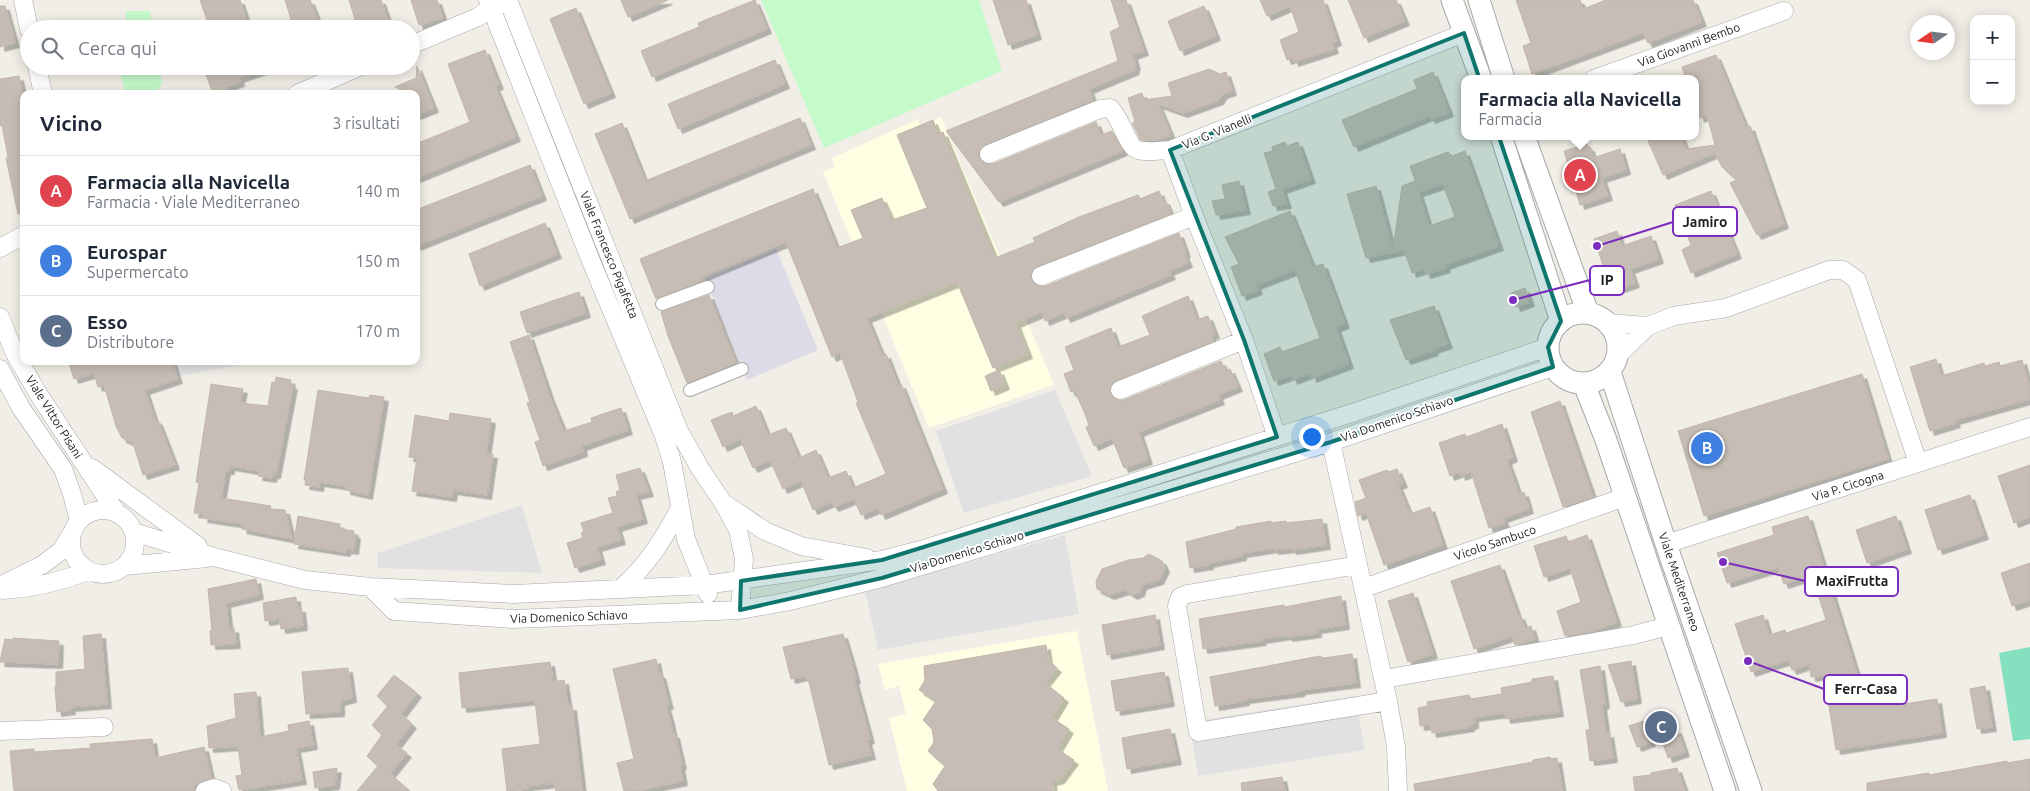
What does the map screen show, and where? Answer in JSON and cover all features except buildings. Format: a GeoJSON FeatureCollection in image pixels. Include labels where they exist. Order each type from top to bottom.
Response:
{"type":"FeatureCollection","features":[{"type":"Feature","properties":{"kind":"street"},"geometry":{"type":"LineString","coordinates":[[23,0],[27,20]]}},
{"type":"Feature","properties":{"kind":"street"},"geometry":{"type":"LineString","coordinates":[[420,41],[478,17],[490,4],[509,0]]}},
{"type":"Feature","properties":{"kind":"street","name":"Viale Francesco Pigafetta"},"geometry":{"type":"LineString","coordinates":[[509,0],[679,431],[738,530],[744,559],[740,610]]}},
{"type":"Feature","properties":{"kind":"street"},"geometry":{"type":"LineString","coordinates":[[1452,0],[1480,75]]}},
{"type":"Feature","properties":{"kind":"street"},"geometry":{"type":"LineString","coordinates":[[1479,0],[1503,75]]}},
{"type":"Feature","properties":{"kind":"street","name":"Viale Francesco Pigafetta"},"geometry":{"type":"LineString","coordinates":[[490,4],[591,261],[664,436],[672,462],[679,510],[686,539],[714,611]]}},
{"type":"Feature","properties":{"kind":"street","name":"Via Giovanni Bembo"},"geometry":{"type":"LineString","coordinates":[[1605,75],[1784,11]]}},
{"type":"Feature","properties":{"kind":"street","name":"Via G. Vianelli"},"geometry":{"type":"LineString","coordinates":[[1277,437],[1244,340],[1194,216],[1170,150],[1464,32]]}},
{"type":"Feature","properties":{"kind":"street"},"geometry":{"type":"LineString","coordinates":[[39,75],[42,90]]}},
{"type":"Feature","properties":{"kind":"street"},"geometry":{"type":"LineString","coordinates":[[305,90],[340,75]]}},
{"type":"Feature","properties":{"kind":"street"},"geometry":{"type":"LineString","coordinates":[[989,154],[1100,109],[1110,108],[1117,114],[1133,147],[1138,150],[1170,150]]}},
{"type":"Feature","properties":{"kind":"street"},"geometry":{"type":"LineString","coordinates":[[1501,140],[1561,321]]}},
{"type":"Feature","properties":{"kind":"street"},"geometry":{"type":"LineString","coordinates":[[1525,140],[1588,313]]}},
{"type":"Feature","properties":{"kind":"street"},"geometry":{"type":"LineString","coordinates":[[1041,276],[1194,216]]}},
{"type":"Feature","properties":{"kind":"street"},"geometry":{"type":"LineString","coordinates":[[0,248],[20,236]]}},
{"type":"Feature","properties":{"kind":"street"},"geometry":{"type":"LineString","coordinates":[[591,261],[608,254]]}},
{"type":"Feature","properties":{"kind":"street"},"geometry":{"type":"LineString","coordinates":[[1607,323],[1648,326],[1674,316],[1726,308],[1829,270],[1843,270],[1857,280],[1918,464]]}},
{"type":"Feature","properties":{"kind":"street"},"geometry":{"type":"LineString","coordinates":[[662,304],[708,287]]}},
{"type":"Feature","properties":{"kind":"street"},"geometry":{"type":"LineString","coordinates":[[1614,363],[1617,339],[1614,331],[1607,323],[1596,316],[1588,313],[1578,314],[1561,321],[1554,328],[1550,337],[1550,357],[1566,380],[1584,384],[1594,382],[1614,363],[1648,326]]}},
{"type":"Feature","properties":{"kind":"street","name":"Viale Vittor Pisani"},"geometry":{"type":"LineString","coordinates":[[0,317],[20,362]]}},
{"type":"Feature","properties":{"kind":"street"},"geometry":{"type":"LineString","coordinates":[[1120,390],[1244,340]]}},
{"type":"Feature","properties":{"kind":"street","name":"Via Domenico Schiavo"},"geometry":{"type":"LineString","coordinates":[[134,532],[211,556],[305,580],[370,587],[513,594],[705,585],[742,581],[882,560],[942,544],[1277,437],[1550,357]]}},
{"type":"Feature","properties":{"kind":"street","name":"Via Domenico Schiavo"},"geometry":{"type":"LineString","coordinates":[[370,587],[394,611],[512,619],[740,610],[790,601],[882,578],[1331,442],[1550,357]]}},
{"type":"Feature","properties":{"kind":"street","name":"Viale Mediterraneo"},"geometry":{"type":"LineString","coordinates":[[1614,363],[1666,544],[1751,791]]}},
{"type":"Feature","properties":{"kind":"street","name":"Viale Vittor Pisani"},"geometry":{"type":"LineString","coordinates":[[22,365],[116,512]]}},
{"type":"Feature","properties":{"kind":"street"},"geometry":{"type":"LineString","coordinates":[[690,390],[742,368]]}},
{"type":"Feature","properties":{"kind":"street","name":"Viale Vittor Pisani"},"geometry":{"type":"LineString","coordinates":[[0,369],[21,408],[62,469],[72,494],[75,526]]}},
{"type":"Feature","properties":{"kind":"street","name":"Viale Mediterraneo"},"geometry":{"type":"LineString","coordinates":[[1584,384],[1625,497],[1725,791]]}},
{"type":"Feature","properties":{"kind":"street","name":"Via P. Cicogna"},"geometry":{"type":"LineString","coordinates":[[1666,544],[2030,427]]}},
{"type":"Feature","properties":{"kind":"street"},"geometry":{"type":"LineString","coordinates":[[1331,442],[1384,679],[1396,747],[1398,791]]}},
{"type":"Feature","properties":{"kind":"street"},"geometry":{"type":"LineString","coordinates":[[81,460],[211,556]]}},
{"type":"Feature","properties":{"kind":"street","name":"Vicolo Sambuco"},"geometry":{"type":"LineString","coordinates":[[1364,588],[1625,497]]}},
{"type":"Feature","properties":{"kind":"street","name":"Viale Francesco Pigafetta"},"geometry":{"type":"LineString","coordinates":[[724,504],[765,530],[801,546],[882,560]]}},
{"type":"Feature","properties":{"kind":"street"},"geometry":{"type":"LineString","coordinates":[[0,586],[42,565],[61,551],[75,526],[90,512],[98,510],[116,512],[124,517],[134,532],[135,550],[125,566],[113,574],[103,575],[88,572],[36,586],[0,590]]}},
{"type":"Feature","properties":{"kind":"street"},"geometry":{"type":"LineString","coordinates":[[620,589],[637,574],[664,539],[679,510]]}},
{"type":"Feature","properties":{"kind":"street"},"geometry":{"type":"LineString","coordinates":[[75,526],[70,543],[72,552],[76,561],[88,572]]}},
{"type":"Feature","properties":{"kind":"street","name":"Via Domenico Schiavo"},"geometry":{"type":"LineString","coordinates":[[125,566],[211,556]]}},
{"type":"Feature","properties":{"kind":"street"},"geometry":{"type":"LineString","coordinates":[[1358,565],[1187,594],[1180,597],[1177,606],[1198,732],[1388,700]]}},
{"type":"Feature","properties":{"kind":"street"},"geometry":{"type":"LineString","coordinates":[[1384,679],[1634,635],[1668,626]]}},
{"type":"Feature","properties":{"kind":"street"},"geometry":{"type":"LineString","coordinates":[[0,731],[104,727]]}},
{"type":"Feature","properties":{"kind":"street"},"geometry":{"type":"LineString","coordinates":[[205,791],[214,788],[222,791]]}},
{"type":"Feature","properties":{"kind":"highlighted area"},"geometry":{"type":"Polygon","coordinates":[[[1464,33],[1561,321],[1548,347],[1553,367],[1331,442],[882,578],[740,610],[741,581],[882,560],[1277,437],[1244,340],[1170,150],[1464,33]]]}},
{"type":"Feature","properties":{"kind":"shaded area"},"geometry":{"type":"Polygon","coordinates":[[[941,117],[1054,385],[929,428],[823,172],[835,167],[832,158],[918,119],[920,125],[941,117]]]}},
{"type":"Feature","properties":{"kind":"shaded area"},"geometry":{"type":"Polygon","coordinates":[[[776,249],[818,350],[747,380],[705,279],[776,249]]]}},
{"type":"Feature","properties":{"kind":"shaded area"},"geometry":{"type":"Polygon","coordinates":[[[175,365],[239,365],[179,376],[175,365]]]}},
{"type":"Feature","properties":{"kind":"shaded area"},"geometry":{"type":"Polygon","coordinates":[[[1055,390],[1092,476],[964,513],[936,431],[1055,390]]]}},
{"type":"Feature","properties":{"kind":"shaded area"},"geometry":{"type":"Polygon","coordinates":[[[522,505],[542,573],[377,568],[378,553],[522,505]]]}},
{"type":"Feature","properties":{"kind":"shaded area"},"geometry":{"type":"Polygon","coordinates":[[[1065,535],[1079,614],[878,650],[865,591],[1065,535]]]}},
{"type":"Feature","properties":{"kind":"shaded area"},"geometry":{"type":"Polygon","coordinates":[[[1077,631],[1108,791],[907,791],[889,718],[906,714],[899,686],[885,690],[878,664],[1077,631]]]}},
{"type":"Feature","properties":{"kind":"shaded area"},"geometry":{"type":"Polygon","coordinates":[[[1355,696],[1365,750],[1198,776],[1189,722],[1355,696]]]}},
{"type":"Feature","properties":{"kind":"green space"},"geometry":{"type":"Polygon","coordinates":[[[761,0],[979,0],[1002,71],[824,148],[761,0]]]}},
{"type":"Feature","properties":{"kind":"green space"},"geometry":{"type":"Polygon","coordinates":[[[126,11],[150,11],[152,20],[126,20],[126,11]]]}},
{"type":"Feature","properties":{"kind":"green space"},"geometry":{"type":"Polygon","coordinates":[[[122,75],[160,75],[162,84],[157,90],[125,90],[122,75]]]}},
{"type":"Feature","properties":{"kind":"green space"},"geometry":{"type":"Polygon","coordinates":[[[2030,647],[2030,739],[2013,741],[1999,653],[2030,647]]]}},
{"type":"Feature","properties":{"kind":"place","name":"Farmacia alla Navicella"},"geometry":{"type":"Point","coordinates":[1580,175]}},
{"type":"Feature","properties":{"kind":"place","name":"Jamiro"},"geometry":{"type":"Point","coordinates":[1597,246]}},
{"type":"Feature","properties":{"kind":"place","name":"IP"},"geometry":{"type":"Point","coordinates":[1513,300]}},
{"type":"Feature","properties":{"kind":"place","name":"Eurospar"},"geometry":{"type":"Point","coordinates":[1707,448]}},
{"type":"Feature","properties":{"kind":"place","name":"MaxiFrutta"},"geometry":{"type":"Point","coordinates":[1723,562]}},
{"type":"Feature","properties":{"kind":"place","name":"Ferr-Casa"},"geometry":{"type":"Point","coordinates":[1748,661]}},
{"type":"Feature","properties":{"kind":"place","name":"Esso"},"geometry":{"type":"Point","coordinates":[1661,727]}}]}
